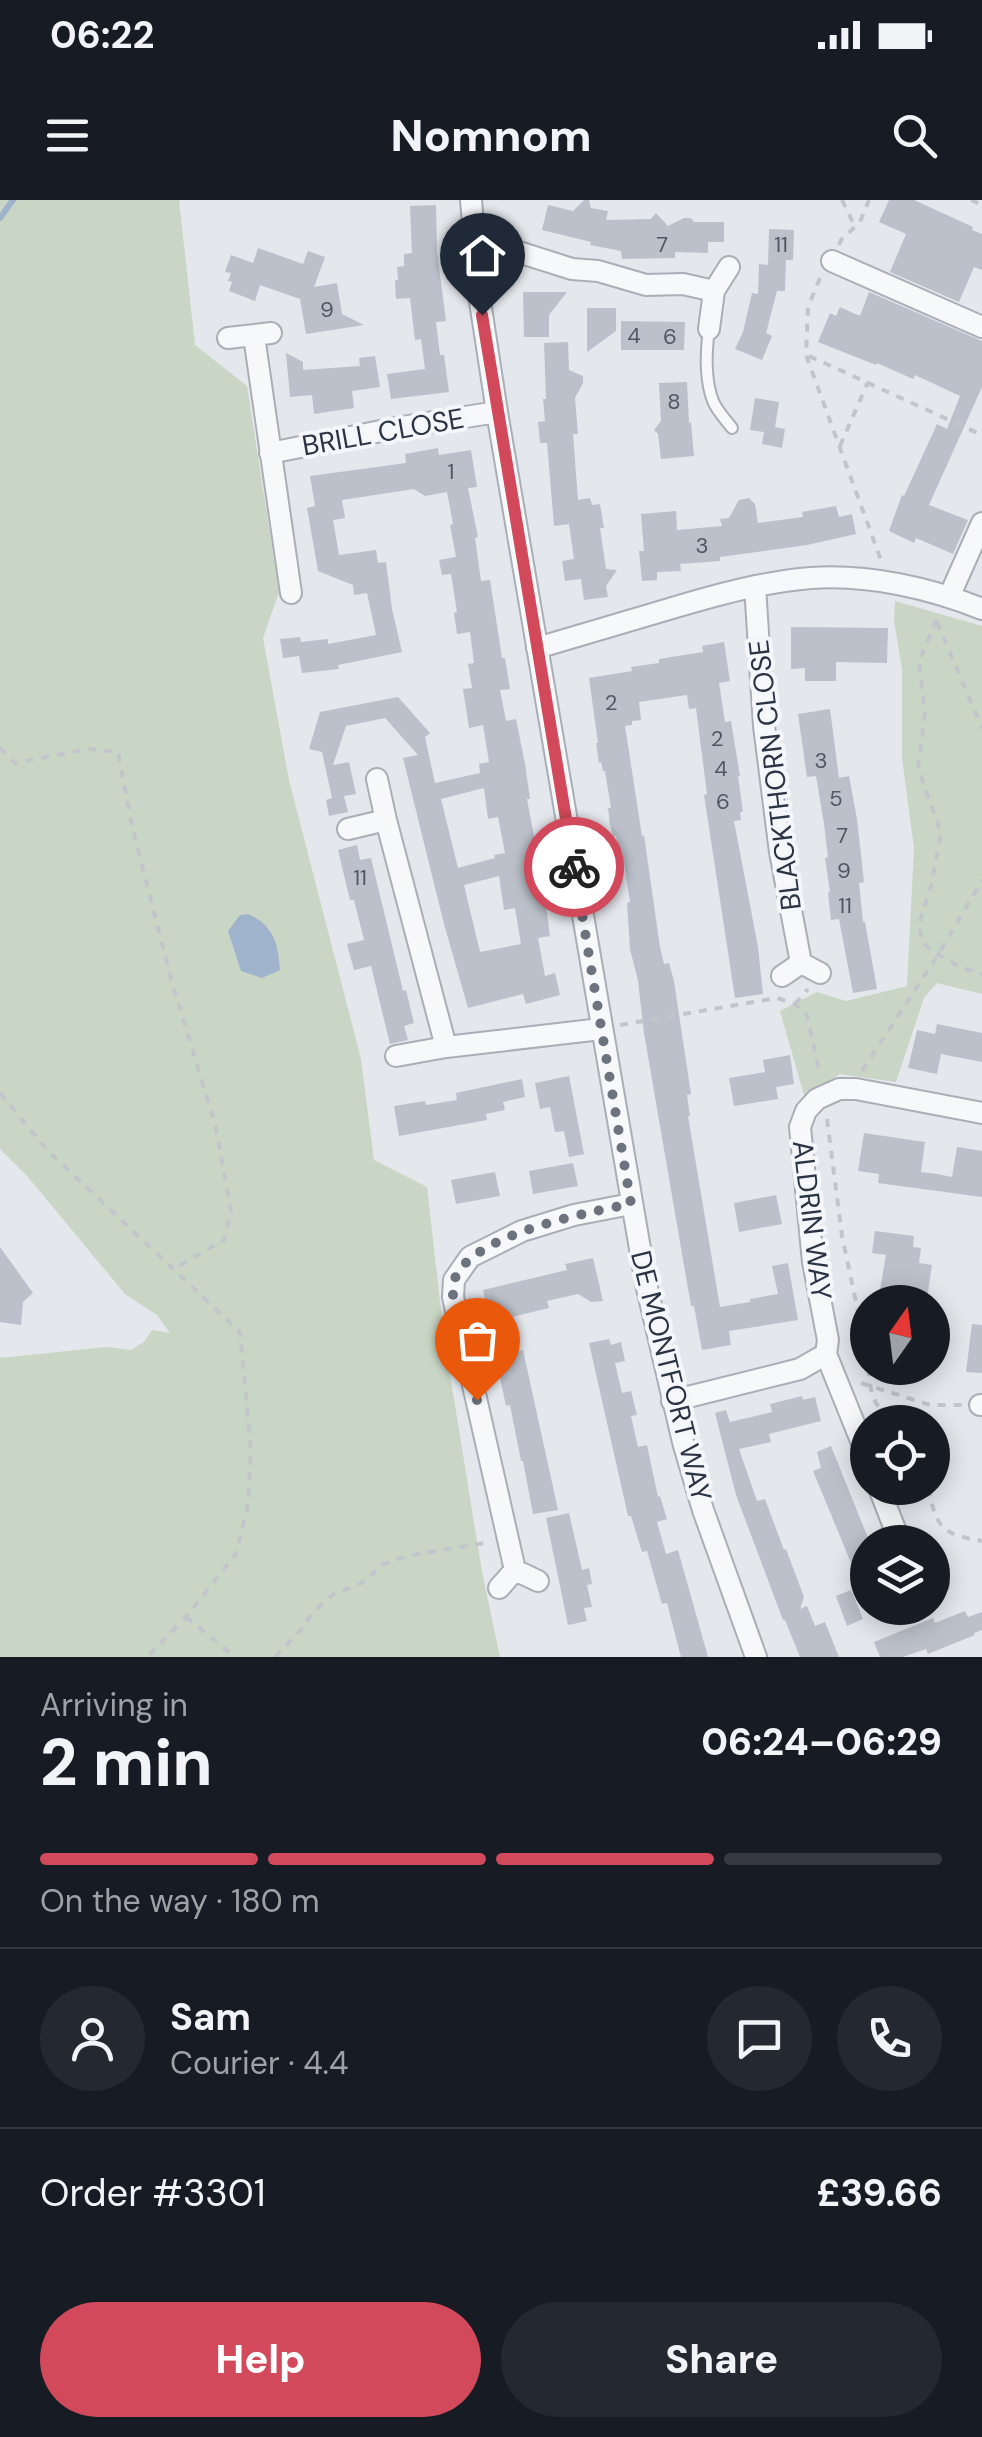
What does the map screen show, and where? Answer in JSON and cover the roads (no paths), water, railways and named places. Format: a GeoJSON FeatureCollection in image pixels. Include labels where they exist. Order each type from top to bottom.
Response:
{"type":"FeatureCollection","features":[{"type":"Feature","properties":{"kind":"street","name":"DE MONTFORT WAY"},"geometry":{"type":"LineString","coordinates":[[470,200],[497,412],[646,1284],[672,1402],[704,1510],[756,1657]]}},
{"type":"Feature","properties":{"kind":"street"},"geometry":{"type":"LineString","coordinates":[[474,251],[506,248],[646,285],[683,284],[714,292]]}},
{"type":"Feature","properties":{"kind":"street"},"geometry":{"type":"LineString","coordinates":[[832,260],[982,327]]}},
{"type":"Feature","properties":{"kind":"street"},"geometry":{"type":"LineString","coordinates":[[709,329],[714,292],[729,267]]}},
{"type":"Feature","properties":{"kind":"street","name":"BRILL CLOSE"},"geometry":{"type":"LineString","coordinates":[[228,338],[263,334],[270,453],[291,593]]}},
{"type":"Feature","properties":{"kind":"street","name":"BRILL CLOSE"},"geometry":{"type":"LineString","coordinates":[[270,453],[497,412]]}},
{"type":"Feature","properties":{"kind":"street"},"geometry":{"type":"LineString","coordinates":[[946,596],[982,523]]}},
{"type":"Feature","properties":{"kind":"street"},"geometry":{"type":"LineString","coordinates":[[538,648],[755,586],[815,578],[883,583],[946,596],[982,610]]}},
{"type":"Feature","properties":{"kind":"street","name":"BLACKTHORN CLOSE"},"geometry":{"type":"LineString","coordinates":[[755,586],[764,726],[780,852],[800,962]]}},
{"type":"Feature","properties":{"kind":"street"},"geometry":{"type":"LineString","coordinates":[[377,779],[446,1047]]}},
{"type":"Feature","properties":{"kind":"street"},"geometry":{"type":"LineString","coordinates":[[348,828],[386,820]]}},
{"type":"Feature","properties":{"kind":"street"},"geometry":{"type":"LineString","coordinates":[[782,976],[800,962],[820,973]]}},
{"type":"Feature","properties":{"kind":"street"},"geometry":{"type":"LineString","coordinates":[[396,1056],[601,1029]]}},
{"type":"Feature","properties":{"kind":"street","name":"ALDRIN WAY"},"geometry":{"type":"LineString","coordinates":[[850,1412],[826,1354],[828,1340],[813,1262],[800,1127],[806,1111],[817,1098],[840,1089],[856,1089],[982,1113]]}},
{"type":"Feature","properties":{"kind":"street"},"geometry":{"type":"LineString","coordinates":[[515,1570],[453,1296],[454,1280],[470,1257],[522,1232],[574,1215],[631,1204]]}},
{"type":"Feature","properties":{"kind":"street"},"geometry":{"type":"LineString","coordinates":[[672,1402],[800,1369],[826,1354]]}},
{"type":"Feature","properties":{"kind":"street"},"geometry":{"type":"LineString","coordinates":[[515,1570],[538,1581]]}},
{"type":"Feature","properties":{"kind":"street"},"geometry":{"type":"LineString","coordinates":[[499,1588],[515,1570]]}},
{"type":"Feature","properties":{"kind":"lane"},"geometry":{"type":"LineString","coordinates":[[709,329],[706,346],[714,404],[732,428]]}},
{"type":"Feature","properties":{"kind":"water"},"geometry":{"type":"Polygon","coordinates":[[[248,914],[269,930],[278,952],[280,970],[262,978],[241,971],[228,931],[240,915],[248,914]]]}},
{"type":"Feature","properties":{"kind":"waterway"},"geometry":{"type":"LineString","coordinates":[[0,218],[13,200]]}}]}
